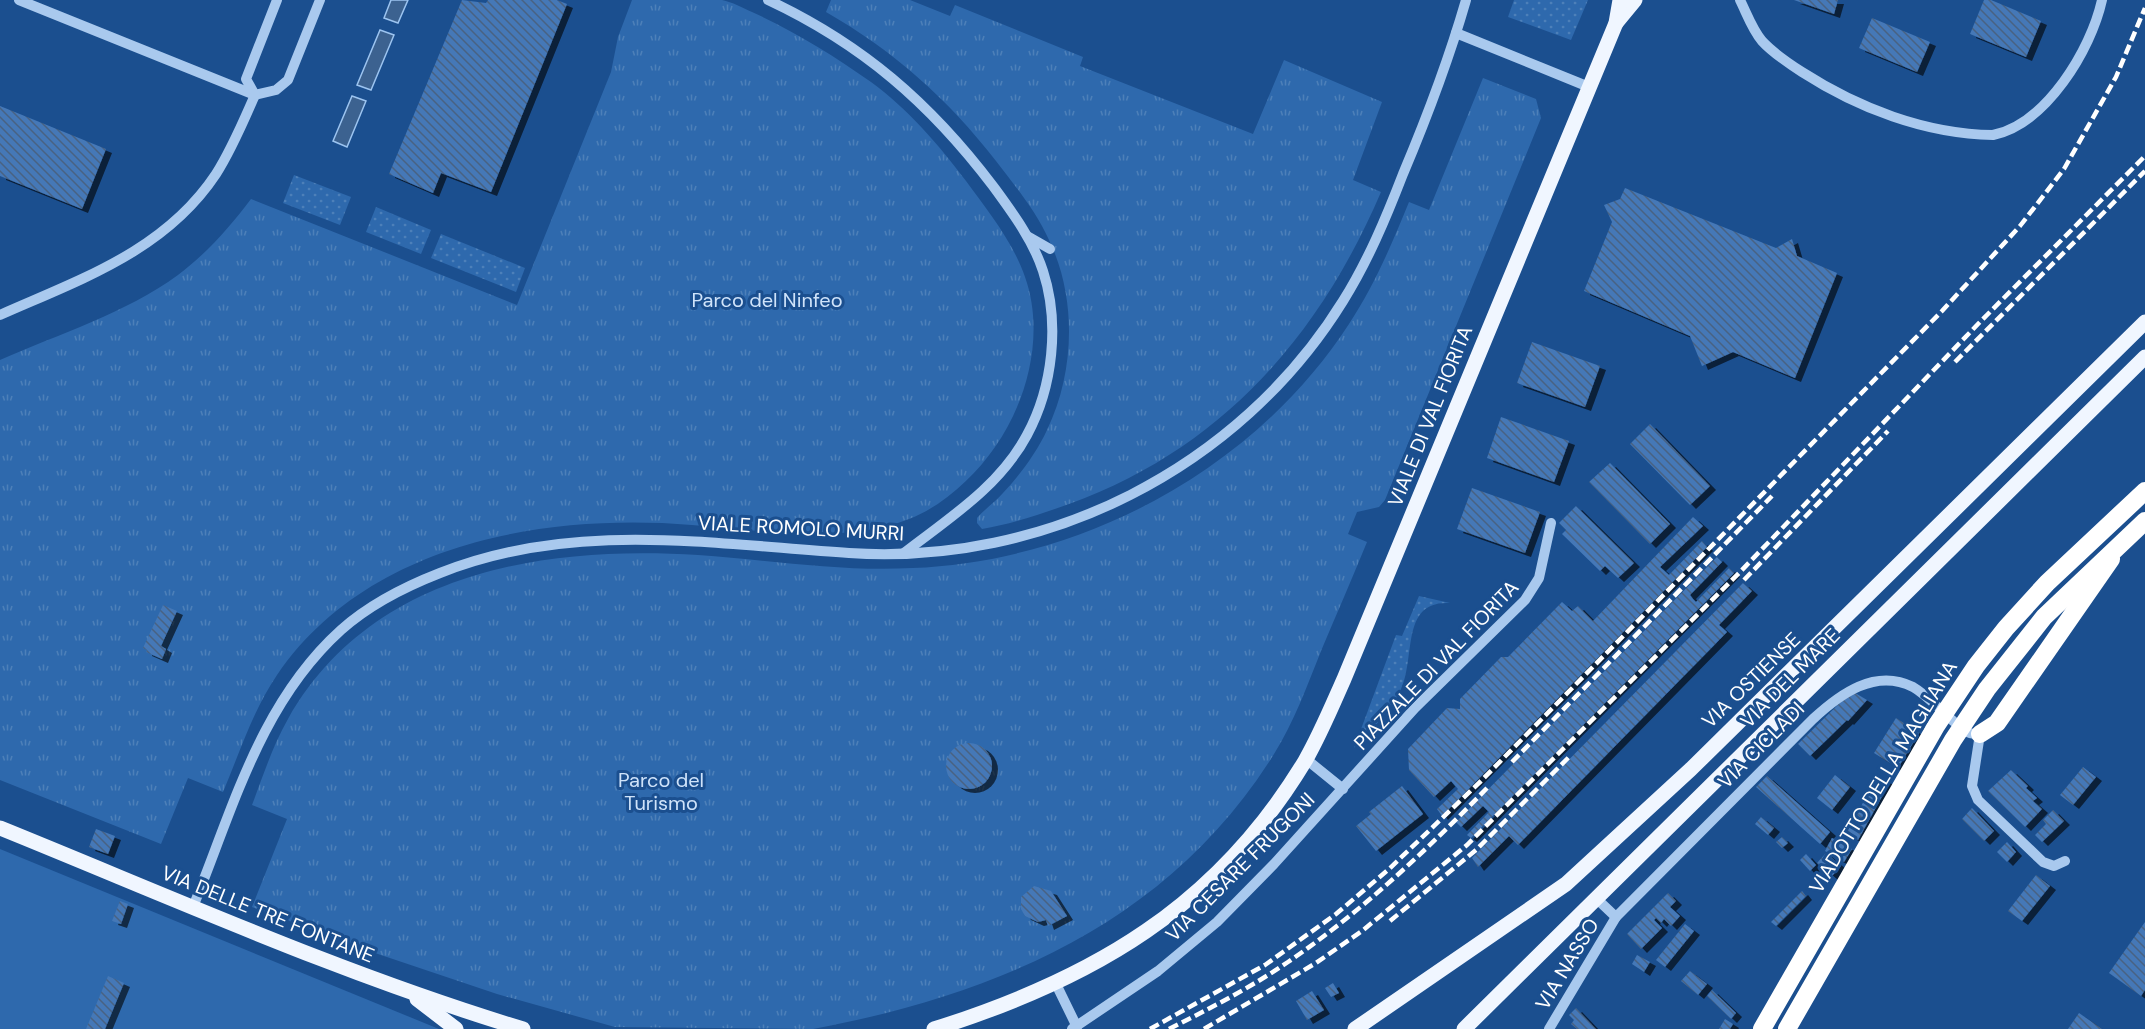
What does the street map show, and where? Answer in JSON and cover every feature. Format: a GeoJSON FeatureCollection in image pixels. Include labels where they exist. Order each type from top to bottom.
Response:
{"type":"FeatureCollection","features":[{"type":"Feature","properties":{"kind":"highway","name":"VIADOTTO DELLA MAGLIANA"},"geometry":{"type":"LineString","coordinates":[[1762,1029],[1913,764],[1976,666],[2006,628],[2047,583],[2145,491]]}},
{"type":"Feature","properties":{"kind":"highway","name":"VIADOTTO DELLA MAGLIANA"},"geometry":{"type":"LineString","coordinates":[[1787,1029],[1979,699],[2017,648],[2044,617],[2145,520]]}},
{"type":"Feature","properties":{"kind":"highway"},"geometry":{"type":"LineString","coordinates":[[1980,734],[1996,723],[2124,539]]}},
{"type":"Feature","properties":{"kind":"main road"},"geometry":{"type":"LineString","coordinates":[[1616,23],[1620,0]]}},
{"type":"Feature","properties":{"kind":"main road"},"geometry":{"type":"LineString","coordinates":[[1616,23],[1635,0]]}},
{"type":"Feature","properties":{"kind":"main road","name":"VIALE DI VAL FIORITA"},"geometry":{"type":"LineString","coordinates":[[934,1029],[1056,984],[1132,942],[1196,893],[1253,834],[1306,759],[1358,645],[1616,23]]}},
{"type":"Feature","properties":{"kind":"main road","name":"VIA OSTIENSE"},"geometry":{"type":"LineString","coordinates":[[1355,1029],[1566,884],[1691,769],[2145,322]]}},
{"type":"Feature","properties":{"kind":"main road","name":"VIA DEL MARE"},"geometry":{"type":"LineString","coordinates":[[1464,1029],[2145,357]]}},
{"type":"Feature","properties":{"kind":"main road","name":"VIA DELLE TRE FONTANE"},"geometry":{"type":"LineString","coordinates":[[0,828],[408,992],[523,1029]]}},
{"type":"Feature","properties":{"kind":"main road"},"geometry":{"type":"LineString","coordinates":[[408,992],[456,1029]]}},
{"type":"Feature","properties":{"kind":"street"},"geometry":{"type":"LineString","coordinates":[[19,0],[255,95],[276,90],[288,80],[320,0]]}},
{"type":"Feature","properties":{"kind":"street"},"geometry":{"type":"LineString","coordinates":[[255,95],[246,79],[277,0]]}},
{"type":"Feature","properties":{"kind":"street"},"geometry":{"type":"LineString","coordinates":[[768,0],[834,34],[912,93],[983,173],[1027,236],[1046,280],[1051,320],[1048,367],[1040,406],[1018,449],[998,476],[975,499],[903,553]]}},
{"type":"Feature","properties":{"kind":"street","name":"VIALE ROMOLO MURRI"},"geometry":{"type":"LineString","coordinates":[[193,907],[237,794],[274,711],[296,678],[321,648],[375,604],[413,583],[454,567],[567,541],[613,538],[700,541],[854,554],[903,553],[991,544],[1056,526],[1131,495],[1204,451],[1257,407],[1317,339],[1356,279],[1394,197],[1456,33],[1466,0]]}},
{"type":"Feature","properties":{"kind":"street"},"geometry":{"type":"LineString","coordinates":[[1740,0],[1749,21],[1768,46],[1785,61],[1840,96],[1899,118],[1993,135],[2006,132],[2025,120],[2072,72],[2091,35],[2102,0]]}},
{"type":"Feature","properties":{"kind":"street"},"geometry":{"type":"LineString","coordinates":[[1456,33],[1588,87]]}},
{"type":"Feature","properties":{"kind":"street"},"geometry":{"type":"LineString","coordinates":[[0,315],[126,258],[174,224],[216,174],[234,143],[255,95]]}},
{"type":"Feature","properties":{"kind":"street"},"geometry":{"type":"LineString","coordinates":[[1027,236],[1050,249]]}},
{"type":"Feature","properties":{"kind":"street","name":"PIAZZALE DI VAL FIORITA"},"geometry":{"type":"LineString","coordinates":[[1342,789],[1430,693],[1532,592],[1539,578],[1551,523]]}},
{"type":"Feature","properties":{"kind":"street","name":"VIA CICLADI"},"geometry":{"type":"LineString","coordinates":[[1616,917],[1813,719],[1855,687],[1871,682],[1887,681],[1912,687],[1965,731],[1980,734]]}},
{"type":"Feature","properties":{"kind":"street"},"geometry":{"type":"LineString","coordinates":[[1980,734],[1972,786],[1978,800],[2043,862],[2054,866],[2065,861]]}},
{"type":"Feature","properties":{"kind":"street"},"geometry":{"type":"LineString","coordinates":[[1306,759],[1342,789]]}},
{"type":"Feature","properties":{"kind":"street","name":"VIA CESARE FRUGONI"},"geometry":{"type":"LineString","coordinates":[[1074,1028],[1158,971],[1203,935],[1274,864],[1342,789]]}},
{"type":"Feature","properties":{"kind":"street"},"geometry":{"type":"LineString","coordinates":[[1596,898],[1616,917]]}},
{"type":"Feature","properties":{"kind":"street","name":"VIA NASSO"},"geometry":{"type":"LineString","coordinates":[[1549,1029],[1616,917]]}},
{"type":"Feature","properties":{"kind":"street"},"geometry":{"type":"LineString","coordinates":[[1056,984],[1074,1028]]}},
{"type":"Feature","properties":{"kind":"green space","name":"Parco del Ninfeo"},"geometry":{"type":"Polygon","coordinates":[[[632,0],[722,0],[783,27],[842,62],[884,92],[922,128],[956,167],[1014,251],[1031,298],[1033,343],[1024,387],[1007,428],[987,458],[957,489],[934,506],[909,519],[883,527],[856,532],[802,534],[692,525],[635,523],[577,525],[519,532],[463,546],[409,566],[359,594],[315,630],[268,689],[253,718],[223,792],[188,778],[161,844],[0,780],[0,360],[114,312],[158,288],[178,275],[208,249],[251,199],[517,305],[611,72],[618,37],[632,0]]]}},
{"type":"Feature","properties":{"kind":"green space"},"geometry":{"type":"Polygon","coordinates":[[[831,0],[910,0],[950,16],[955,5],[1083,57],[1080,66],[1253,134],[1284,60],[1382,102],[1353,180],[1381,192],[1356,245],[1327,294],[1295,340],[1259,382],[1218,419],[1173,452],[1124,481],[1069,504],[1015,522],[982,529],[977,523],[977,518],[1009,486],[1033,455],[1047,430],[1063,384],[1069,335],[1068,310],[1058,262],[1044,229],[1032,209],[978,138],[939,97],[897,60],[826,12],[831,0]]]}},
{"type":"Feature","properties":{"kind":"green space"},"geometry":{"type":"Polygon","coordinates":[[[1514,0],[1588,0],[1571,40],[1508,17],[1514,0]]]}},
{"type":"Feature","properties":{"kind":"green space","name":"Parco del Turismo"},"geometry":{"type":"Polygon","coordinates":[[[1483,78],[1536,99],[1541,118],[1385,500],[1379,507],[1357,512],[1348,534],[1367,542],[1300,704],[1274,754],[1232,812],[1184,862],[1132,905],[1075,941],[1014,971],[949,995],[882,1014],[813,1029],[615,1027],[497,994],[378,954],[252,907],[287,819],[252,805],[268,761],[288,719],[323,669],[365,630],[414,600],[466,578],[522,564],[581,556],[640,553],[698,555],[833,567],[886,569],[977,561],[1040,547],[1101,526],[1160,498],[1215,463],[1265,422],[1310,376],[1349,324],[1367,295],[1409,202],[1429,210],[1483,78]]]}},
{"type":"Feature","properties":{"kind":"green space"},"geometry":{"type":"Polygon","coordinates":[[[294,175],[351,197],[340,225],[283,203],[294,175]]]}},
{"type":"Feature","properties":{"kind":"green space"},"geometry":{"type":"Polygon","coordinates":[[[376,207],[431,230],[421,254],[366,232],[376,207]]]}},
{"type":"Feature","properties":{"kind":"green space"},"geometry":{"type":"Polygon","coordinates":[[[441,234],[525,268],[516,292],[431,258],[441,234]]]}},
{"type":"Feature","properties":{"kind":"green space"},"geometry":{"type":"Polygon","coordinates":[[[1419,596],[1450,603],[1434,605],[1423,611],[1416,620],[1401,689],[1392,705],[1354,748],[1396,635],[1402,636],[1419,596]]]}},
{"type":"Feature","properties":{"kind":"green space"},"geometry":{"type":"Polygon","coordinates":[[[0,849],[439,1029],[0,1029],[0,849]]]}},
{"type":"Feature","properties":{"kind":"shaded area"},"geometry":{"type":"Polygon","coordinates":[[[391,0],[408,0],[398,23],[384,18],[391,0]]]}},
{"type":"Feature","properties":{"kind":"shaded area"},"geometry":{"type":"Polygon","coordinates":[[[380,30],[394,35],[371,90],[357,85],[380,30]]]}},
{"type":"Feature","properties":{"kind":"shaded area"},"geometry":{"type":"Polygon","coordinates":[[[352,96],[366,101],[347,147],[333,141],[352,96]]]}},
{"type":"Feature","properties":{"kind":"building"},"geometry":{"type":"Polygon","coordinates":[[[462,0],[486,3],[488,0],[557,0],[567,4],[491,192],[441,173],[433,193],[389,174],[462,0]]]}},
{"type":"Feature","properties":{"kind":"building"},"geometry":{"type":"Polygon","coordinates":[[[1794,0],[1838,0],[1834,14],[1794,0]]]}},
{"type":"Feature","properties":{"kind":"building"},"geometry":{"type":"Polygon","coordinates":[[[1984,0],[1991,0],[2041,21],[2026,57],[1970,34],[1984,0]]]}},
{"type":"Feature","properties":{"kind":"building"},"geometry":{"type":"Polygon","coordinates":[[[1872,18],[1930,42],[1917,72],[1859,48],[1872,18]]]}},
{"type":"Feature","properties":{"kind":"building"},"geometry":{"type":"Polygon","coordinates":[[[0,106],[106,149],[82,209],[0,176],[0,106]]]}},
{"type":"Feature","properties":{"kind":"building"},"geometry":{"type":"Polygon","coordinates":[[[1625,188],[1776,248],[1792,239],[1797,256],[1837,273],[1795,378],[1733,352],[1702,366],[1690,336],[1584,291],[1612,222],[1604,205],[1620,199],[1625,188]]]}},
{"type":"Feature","properties":{"kind":"building"},"geometry":{"type":"Polygon","coordinates":[[[1532,342],[1600,366],[1585,407],[1517,383],[1532,342]]]}},
{"type":"Feature","properties":{"kind":"building"},"geometry":{"type":"Polygon","coordinates":[[[1501,417],[1569,441],[1554,482],[1487,458],[1501,417]]]}},
{"type":"Feature","properties":{"kind":"building"},"geometry":{"type":"Polygon","coordinates":[[[1650,424],[1710,486],[1690,505],[1630,444],[1650,424]]]}},
{"type":"Feature","properties":{"kind":"building"},"geometry":{"type":"Polygon","coordinates":[[[1610,463],[1670,524],[1650,544],[1589,482],[1610,463]]]}},
{"type":"Feature","properties":{"kind":"building"},"geometry":{"type":"Polygon","coordinates":[[[1472,488],[1540,512],[1525,553],[1457,529],[1472,488]]]}},
{"type":"Feature","properties":{"kind":"building"},"geometry":{"type":"Polygon","coordinates":[[[1576,506],[1634,563],[1618,578],[1605,566],[1600,571],[1562,534],[1566,530],[1559,523],[1576,506]]]}},
{"type":"Feature","properties":{"kind":"building"},"geometry":{"type":"Polygon","coordinates":[[[1693,517],[1703,526],[1660,567],[1669,575],[1702,541],[1707,547],[1442,816],[1437,809],[1458,789],[1451,781],[1434,797],[1409,770],[1408,749],[1447,708],[1460,709],[1460,699],[1501,657],[1508,657],[1562,602],[1572,611],[1578,606],[1593,621],[1693,517]]]}},
{"type":"Feature","properties":{"kind":"building"},"geometry":{"type":"Polygon","coordinates":[[[1717,557],[1722,562],[1690,595],[1696,602],[1729,568],[1734,573],[1471,838],[1467,835],[1489,812],[1483,806],[1461,827],[1456,822],[1717,557]]]}},
{"type":"Feature","properties":{"kind":"building"},"geometry":{"type":"Polygon","coordinates":[[[1743,583],[1752,591],[1719,625],[1727,632],[1518,845],[1509,836],[1478,867],[1472,858],[1743,583]]]}},
{"type":"Feature","properties":{"kind":"building"},"geometry":{"type":"Polygon","coordinates":[[[163,605],[177,611],[161,646],[166,649],[162,659],[146,652],[147,650],[143,648],[163,605]]]}},
{"type":"Feature","properties":{"kind":"building"},"geometry":{"type":"Polygon","coordinates":[[[1852,691],[1867,700],[1810,756],[1798,744],[1852,691]]]}},
{"type":"Feature","properties":{"kind":"building"},"geometry":{"type":"Polygon","coordinates":[[[1896,718],[1919,733],[1898,768],[1874,753],[1896,718]]]}},
{"type":"Feature","properties":{"kind":"building"},"geometry":{"type":"Polygon","coordinates":[[[969,743],[978,744],[986,749],[991,757],[991,775],[986,783],[978,788],[969,789],[960,788],[952,783],[947,775],[946,766],[947,757],[952,749],[960,744],[969,743]]]}},
{"type":"Feature","properties":{"kind":"building"},"geometry":{"type":"Polygon","coordinates":[[[2083,767],[2096,777],[2073,805],[2060,795],[2083,767]]]}},
{"type":"Feature","properties":{"kind":"building"},"geometry":{"type":"Polygon","coordinates":[[[2011,770],[2028,786],[2026,788],[2037,798],[2033,801],[2042,809],[2025,827],[1988,791],[2011,770]]]}},
{"type":"Feature","properties":{"kind":"building"},"geometry":{"type":"Polygon","coordinates":[[[1835,775],[1850,787],[1832,810],[1817,798],[1835,775]]]}},
{"type":"Feature","properties":{"kind":"building"},"geometry":{"type":"Polygon","coordinates":[[[1767,776],[1830,832],[1820,844],[1756,787],[1767,776]]]}},
{"type":"Feature","properties":{"kind":"building"},"geometry":{"type":"Polygon","coordinates":[[[1878,776],[1890,782],[1858,840],[1846,833],[1878,776]]]}},
{"type":"Feature","properties":{"kind":"building"},"geometry":{"type":"Polygon","coordinates":[[[1402,786],[1423,814],[1376,851],[1356,826],[1371,814],[1369,812],[1402,786]]]}},
{"type":"Feature","properties":{"kind":"building"},"geometry":{"type":"Polygon","coordinates":[[[1972,808],[1994,831],[1984,841],[1962,819],[1972,808]]]}},
{"type":"Feature","properties":{"kind":"building"},"geometry":{"type":"Polygon","coordinates":[[[2053,810],[2064,821],[2042,842],[2035,835],[2046,824],[2043,820],[2053,810]]]}},
{"type":"Feature","properties":{"kind":"building"},"geometry":{"type":"Polygon","coordinates":[[[1761,817],[1774,828],[1768,835],[1755,824],[1761,817]]]}},
{"type":"Feature","properties":{"kind":"building"},"geometry":{"type":"Polygon","coordinates":[[[96,829],[115,836],[108,854],[89,847],[96,829]]]}},
{"type":"Feature","properties":{"kind":"building"},"geometry":{"type":"Polygon","coordinates":[[[1782,837],[1788,843],[1782,848],[1776,842],[1782,837]]]}},
{"type":"Feature","properties":{"kind":"building"},"geometry":{"type":"Polygon","coordinates":[[[1832,838],[1852,849],[1844,862],[1825,851],[1832,838]]]}},
{"type":"Feature","properties":{"kind":"building"},"geometry":{"type":"Polygon","coordinates":[[[2007,842],[2016,852],[2007,862],[1997,852],[2007,842]]]}},
{"type":"Feature","properties":{"kind":"building"},"geometry":{"type":"Polygon","coordinates":[[[1826,853],[1841,866],[1832,876],[1817,863],[1826,853]]]}},
{"type":"Feature","properties":{"kind":"building"},"geometry":{"type":"Polygon","coordinates":[[[1806,854],[1816,865],[1810,871],[1800,860],[1806,854]]]}},
{"type":"Feature","properties":{"kind":"building"},"geometry":{"type":"Polygon","coordinates":[[[2036,875],[2050,886],[2022,921],[2008,911],[2036,875]]]}},
{"type":"Feature","properties":{"kind":"building"},"geometry":{"type":"Polygon","coordinates":[[[1034,886],[1051,891],[1067,916],[1048,926],[1046,920],[1038,922],[1025,916],[1021,909],[1021,897],[1034,886]]]}},
{"type":"Feature","properties":{"kind":"building"},"geometry":{"type":"Polygon","coordinates":[[[1802,891],[1806,896],[1776,926],[1771,922],[1802,891]]]}},
{"type":"Feature","properties":{"kind":"building"},"geometry":{"type":"Polygon","coordinates":[[[1668,893],[1676,901],[1670,907],[1680,916],[1671,926],[1664,919],[1661,923],[1656,918],[1654,920],[1662,928],[1641,949],[1627,934],[1668,893]]]}},
{"type":"Feature","properties":{"kind":"building"},"geometry":{"type":"Polygon","coordinates":[[[120,901],[128,904],[121,924],[112,921],[120,901]]]}},
{"type":"Feature","properties":{"kind":"building"},"geometry":{"type":"Polygon","coordinates":[[[2145,922],[2145,990],[2141,996],[2109,973],[2145,922]]]}},
{"type":"Feature","properties":{"kind":"building"},"geometry":{"type":"Polygon","coordinates":[[[1685,924],[1694,931],[1665,967],[1656,960],[1685,924]]]}},
{"type":"Feature","properties":{"kind":"building"},"geometry":{"type":"Polygon","coordinates":[[[1637,955],[1650,962],[1644,972],[1632,964],[1637,955]]]}},
{"type":"Feature","properties":{"kind":"building"},"geometry":{"type":"Polygon","coordinates":[[[1690,971],[1707,984],[1698,995],[1681,981],[1690,971]]]}},
{"type":"Feature","properties":{"kind":"building"},"geometry":{"type":"Polygon","coordinates":[[[108,976],[124,983],[105,1029],[86,1029],[108,976]]]}},
{"type":"Feature","properties":{"kind":"building"},"geometry":{"type":"Polygon","coordinates":[[[1333,983],[1339,993],[1331,997],[1325,988],[1333,983]]]}},
{"type":"Feature","properties":{"kind":"building"},"geometry":{"type":"Polygon","coordinates":[[[1712,990],[1736,1013],[1731,1019],[1707,996],[1712,990]]]}},
{"type":"Feature","properties":{"kind":"building"},"geometry":{"type":"Polygon","coordinates":[[[1312,991],[1324,1010],[1307,1020],[1296,1001],[1312,991]]]}},
{"type":"Feature","properties":{"kind":"building"},"geometry":{"type":"Polygon","coordinates":[[[1576,1008],[1596,1029],[1577,1029],[1571,1024],[1574,1020],[1569,1015],[1576,1008]]]}},
{"type":"Feature","properties":{"kind":"building"},"geometry":{"type":"Polygon","coordinates":[[[2079,1013],[2102,1029],[2068,1029],[2079,1013]]]}},
{"type":"Feature","properties":{"kind":"building"},"geometry":{"type":"Polygon","coordinates":[[[1725,1019],[1733,1024],[1730,1029],[1719,1029],[1725,1019]]]}},
{"type":"Feature","properties":{"kind":"railway"},"geometry":{"type":"LineString","coordinates":[[1150,1029],[1265,965],[1336,914],[1389,869],[1481,781],[1942,311],[2020,226],[2064,169],[2116,77],[2145,8]]}},
{"type":"Feature","properties":{"kind":"railway"},"geometry":{"type":"LineString","coordinates":[[1204,1029],[1316,963],[1362,931],[1467,845],[1741,571],[1978,324],[2145,156]]}},
{"type":"Feature","properties":{"kind":"railway"},"geometry":{"type":"LineString","coordinates":[[1955,362],[2145,171]]}},
{"type":"Feature","properties":{"kind":"railway"},"geometry":{"type":"LineString","coordinates":[[1744,580],[1888,431]]}},
{"type":"Feature","properties":{"kind":"railway"},"geometry":{"type":"LineString","coordinates":[[1512,762],[1772,496]]}},
{"type":"Feature","properties":{"kind":"railway"},"geometry":{"type":"LineString","coordinates":[[1390,921],[1476,850],[1569,757]]}},
{"type":"Feature","properties":{"kind":"railway"},"geometry":{"type":"LineString","coordinates":[[1169,1029],[1259,981],[1315,943],[1392,880],[1487,788]]}}]}
